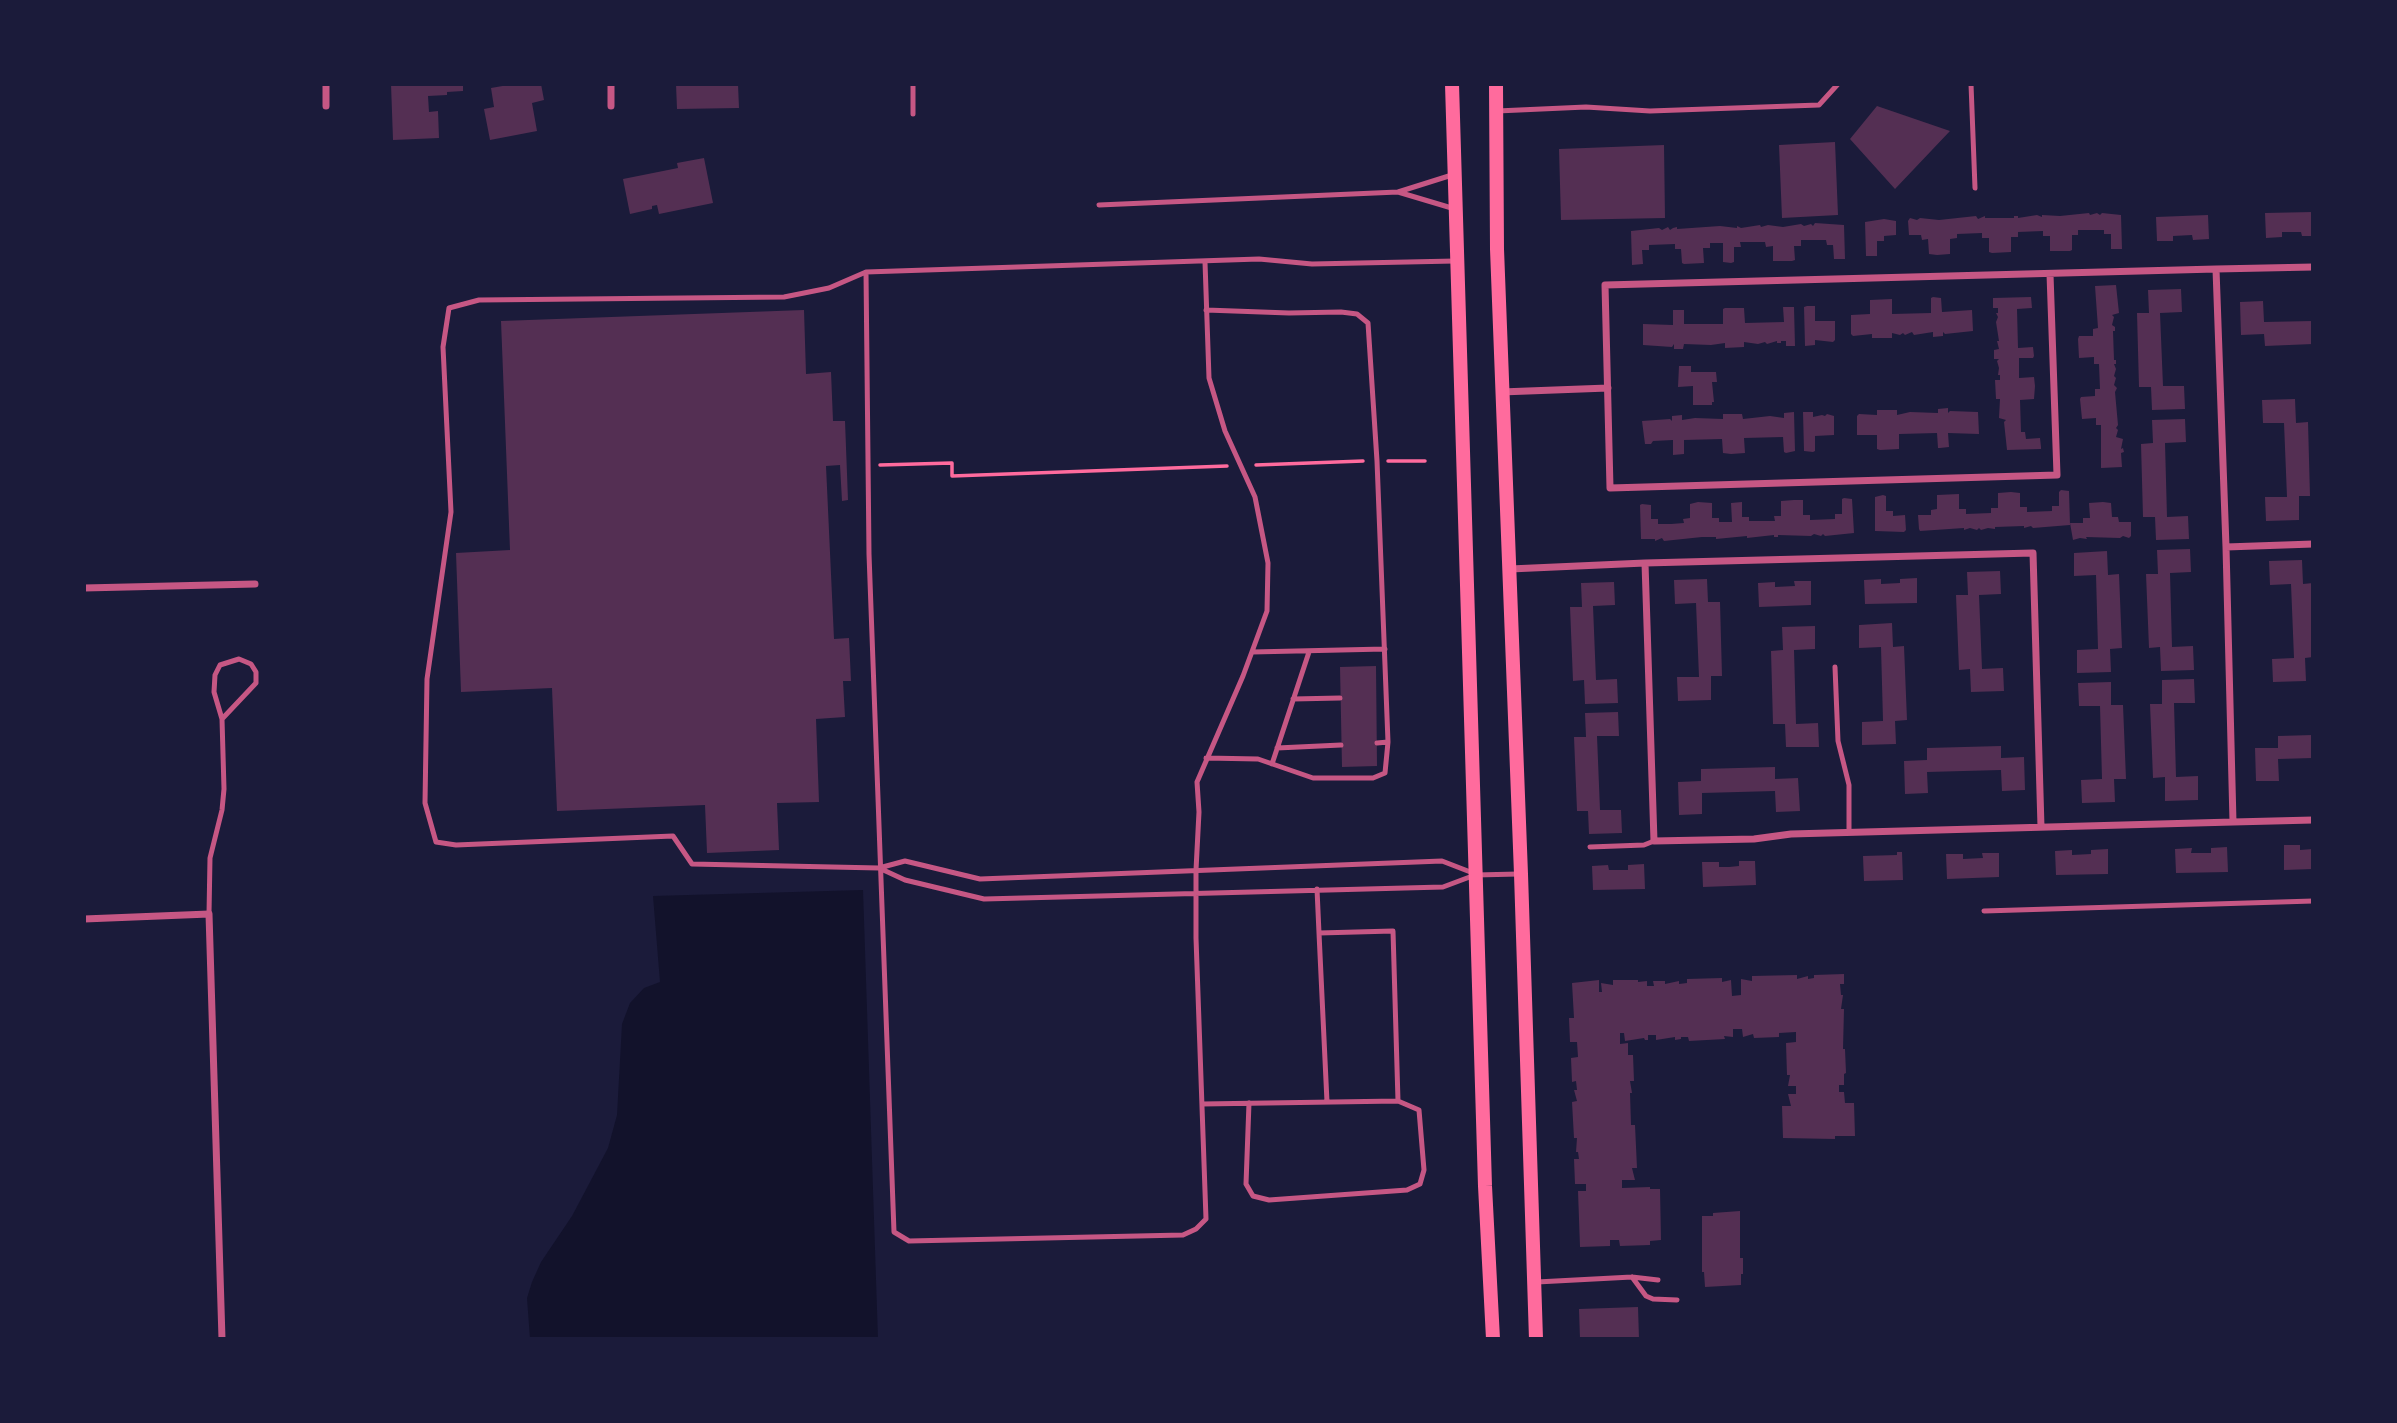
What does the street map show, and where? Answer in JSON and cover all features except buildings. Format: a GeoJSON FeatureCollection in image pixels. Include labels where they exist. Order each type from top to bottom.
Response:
{"type":"FeatureCollection","features":[{"type":"Feature","properties":{"kind":"main road"},"geometry":{"type":"LineString","coordinates":[[1452,84],[1485,1186],[1493,1339]]}},
{"type":"Feature","properties":{"kind":"main road"},"geometry":{"type":"LineString","coordinates":[[1496,84],[1502,392],[1536,1339]]}},
{"type":"Feature","properties":{"kind":"street"},"geometry":{"type":"LineString","coordinates":[[326,84],[326,106]]}},
{"type":"Feature","properties":{"kind":"street"},"geometry":{"type":"LineString","coordinates":[[611,84],[611,106]]}},
{"type":"Feature","properties":{"kind":"street"},"geometry":{"type":"LineString","coordinates":[[2050,274],[2057,475],[1610,488],[1605,285],[2313,267]]}},
{"type":"Feature","properties":{"kind":"street"},"geometry":{"type":"LineString","coordinates":[[2216,269],[2234,822]]}},
{"type":"Feature","properties":{"kind":"street"},"geometry":{"type":"LineString","coordinates":[[1502,392],[1608,387]]}},
{"type":"Feature","properties":{"kind":"street"},"geometry":{"type":"LineString","coordinates":[[2226,547],[2313,544]]}},
{"type":"Feature","properties":{"kind":"street"},"geometry":{"type":"LineString","coordinates":[[1510,569],[2033,553],[2041,827]]}},
{"type":"Feature","properties":{"kind":"street"},"geometry":{"type":"LineString","coordinates":[[1645,563],[1654,841],[1754,839],[1791,834],[1849,832],[2313,820]]}},
{"type":"Feature","properties":{"kind":"street"},"geometry":{"type":"LineString","coordinates":[[84,588],[255,584]]}},
{"type":"Feature","properties":{"kind":"street"},"geometry":{"type":"LineString","coordinates":[[84,919],[209,915],[222,1339]]}},
{"type":"Feature","properties":{"kind":"lane"},"geometry":{"type":"LineString","coordinates":[[913,84],[913,114]]}},
{"type":"Feature","properties":{"kind":"lane"},"geometry":{"type":"LineString","coordinates":[[1495,111],[1587,107],[1650,111],[1819,105],[1838,84]]}},
{"type":"Feature","properties":{"kind":"lane"},"geometry":{"type":"LineString","coordinates":[[1971,84],[1975,188]]}},
{"type":"Feature","properties":{"kind":"lane"},"geometry":{"type":"LineString","coordinates":[[1099,205],[1398,192],[1455,174]]}},
{"type":"Feature","properties":{"kind":"lane"},"geometry":{"type":"LineString","coordinates":[[1398,192],[1457,209]]}},
{"type":"Feature","properties":{"kind":"lane"},"geometry":{"type":"LineString","coordinates":[[1458,261],[1312,264],[1259,259],[866,272],[829,288],[784,297],[479,300],[449,308],[443,347],[452,512],[427,679],[425,803],[436,842],[456,845],[673,836],[692,864],[879,868],[905,860],[980,879],[1442,861],[1475,874],[1521,874]]}},
{"type":"Feature","properties":{"kind":"lane"},"geometry":{"type":"LineString","coordinates":[[866,272],[867,465],[879,868],[894,1232],[909,1241],[1183,1235],[1196,1229],[1206,1219],[1196,893],[1199,812],[1197,782],[1267,611],[1268,563],[1255,497],[1225,431],[1209,377],[1205,262]]}},
{"type":"Feature","properties":{"kind":"lane"},"geometry":{"type":"LineString","coordinates":[[1206,310],[1341,312],[1357,314],[1368,323],[1377,461],[1388,742],[1385,773],[1373,778],[1313,778],[1258,759],[1206,758]]}},
{"type":"Feature","properties":{"kind":"lane"},"geometry":{"type":"LineString","coordinates":[[1252,652],[1385,649]]}},
{"type":"Feature","properties":{"kind":"lane"},"geometry":{"type":"LineString","coordinates":[[1272,764],[1309,652]]}},
{"type":"Feature","properties":{"kind":"lane"},"geometry":{"type":"LineString","coordinates":[[209,915],[210,858],[222,810],[224,789],[222,719],[214,692],[215,675],[220,665],[239,659],[251,664],[256,672],[256,683],[222,719]]}},
{"type":"Feature","properties":{"kind":"lane"},"geometry":{"type":"LineString","coordinates":[[1835,667],[1838,741],[1849,785],[1849,832]]}},
{"type":"Feature","properties":{"kind":"lane"},"geometry":{"type":"LineString","coordinates":[[1376,697],[1386,696]]}},
{"type":"Feature","properties":{"kind":"lane"},"geometry":{"type":"LineString","coordinates":[[1293,699],[1340,698]]}},
{"type":"Feature","properties":{"kind":"lane"},"geometry":{"type":"LineString","coordinates":[[1377,743],[1388,742]]}},
{"type":"Feature","properties":{"kind":"lane"},"geometry":{"type":"LineString","coordinates":[[1277,748],[1341,745]]}},
{"type":"Feature","properties":{"kind":"lane"},"geometry":{"type":"LineString","coordinates":[[1590,847],[1644,845],[1654,841]]}},
{"type":"Feature","properties":{"kind":"lane"},"geometry":{"type":"LineString","coordinates":[[879,868],[905,880],[984,899],[1443,887],[1475,874]]}},
{"type":"Feature","properties":{"kind":"lane"},"geometry":{"type":"LineString","coordinates":[[1317,889],[1327,1102]]}},
{"type":"Feature","properties":{"kind":"lane"},"geometry":{"type":"LineString","coordinates":[[1984,911],[2313,901]]}},
{"type":"Feature","properties":{"kind":"lane"},"geometry":{"type":"LineString","coordinates":[[1319,933],[1393,931],[1398,1101]]}},
{"type":"Feature","properties":{"kind":"lane"},"geometry":{"type":"LineString","coordinates":[[1202,1104],[1249,1103],[1398,1101],[1419,1110],[1424,1170],[1420,1184],[1408,1190],[1269,1200],[1253,1196],[1246,1184],[1249,1103]]}},
{"type":"Feature","properties":{"kind":"lane"},"geometry":{"type":"LineString","coordinates":[[1534,1282],[1632,1277],[1658,1280]]}},
{"type":"Feature","properties":{"kind":"lane"},"geometry":{"type":"LineString","coordinates":[[1632,1277],[1646,1296],[1677,1300]]}},
{"type":"Feature","properties":{"kind":"path"},"geometry":{"type":"LineString","coordinates":[[867,465],[953,463],[952,476],[1425,461]]}},
{"type":"Feature","properties":{"kind":"shaded area"},"geometry":{"type":"Polygon","coordinates":[[[863,890],[878,1339],[530,1339],[527,1298],[532,1282],[541,1262],[572,1216],[608,1148],[617,1115],[622,1024],[630,1003],[644,988],[660,982],[653,896],[863,890]]]}}]}
